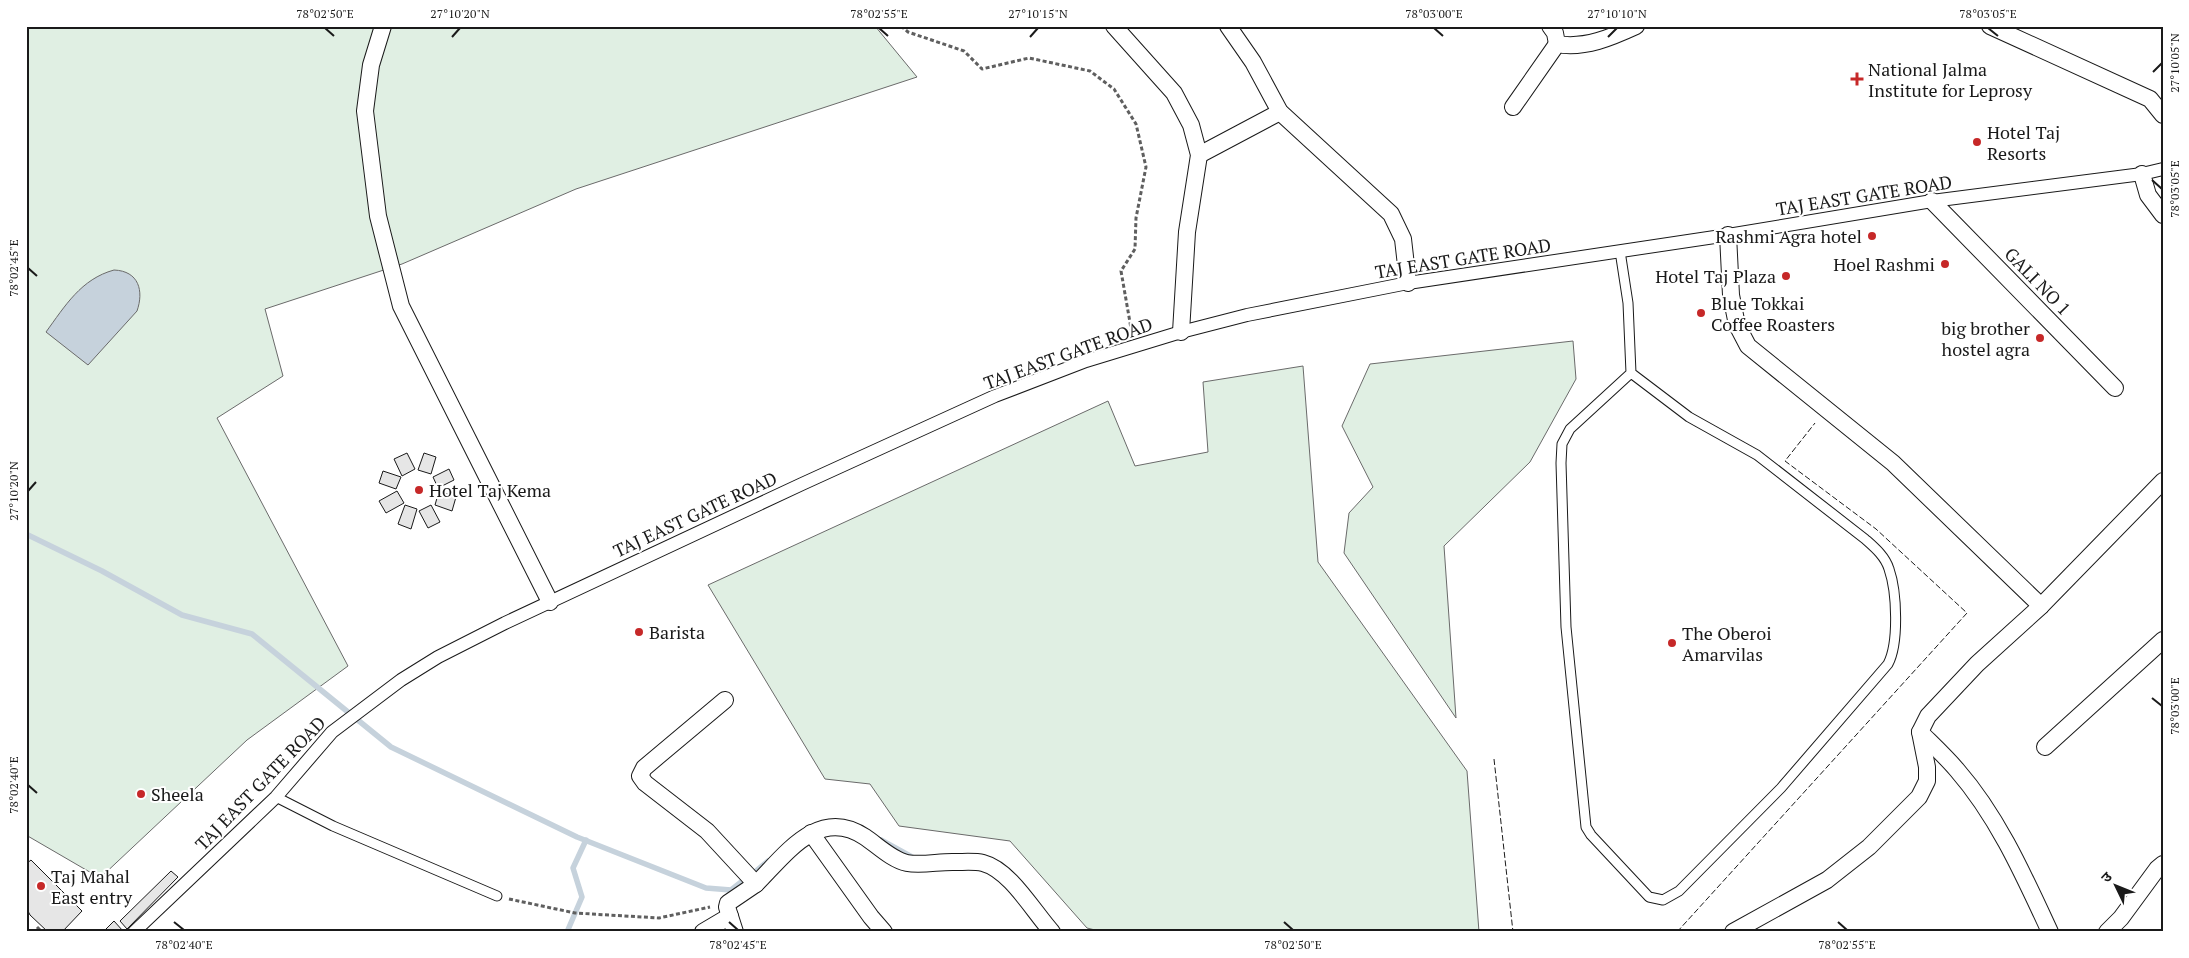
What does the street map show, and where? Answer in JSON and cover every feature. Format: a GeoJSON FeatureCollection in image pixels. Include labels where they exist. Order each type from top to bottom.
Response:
{"type":"FeatureCollection","features":[{"type":"Feature","properties":{"kind":"street"},"geometry":{"type":"LineString","coordinates":[[383,26],[371,65],[365,111],[378,216],[401,306],[550,602]]}},
{"type":"Feature","properties":{"kind":"street"},"geometry":{"type":"LineString","coordinates":[[1114,26],[1174,93],[1191,124],[1199,155],[1187,232],[1182,332]]}},
{"type":"Feature","properties":{"kind":"street"},"geometry":{"type":"LineString","coordinates":[[1228,26],[1253,62],[1280,112],[1391,214],[1403,239],[1408,283]]}},
{"type":"Feature","properties":{"kind":"street"},"geometry":{"type":"LineString","coordinates":[[1513,107],[1557,44],[1555,33],[1550,26]]}},
{"type":"Feature","properties":{"kind":"street"},"geometry":{"type":"LineString","coordinates":[[1557,44],[1602,41],[1636,26]]}},
{"type":"Feature","properties":{"kind":"street"},"geometry":{"type":"LineString","coordinates":[[1990,26],[2150,99],[2163,115]]}},
{"type":"Feature","properties":{"kind":"street"},"geometry":{"type":"LineString","coordinates":[[1199,155],[1280,112]]}},
{"type":"Feature","properties":{"kind":"street","name":"TAJ EAST GATE ROAD"},"geometry":{"type":"LineString","coordinates":[[134,932],[276,797],[332,732],[380,698],[401,680],[438,657],[550,602],[802,484],[995,396],[1086,361],[1247,314],[1408,283],[1728,235],[1932,201],[2142,174],[2163,169]]}},
{"type":"Feature","properties":{"kind":"street"},"geometry":{"type":"LineString","coordinates":[[2142,174],[2148,195],[2163,215]]}},
{"type":"Feature","properties":{"kind":"street","name":"GALI NO 1"},"geometry":{"type":"LineString","coordinates":[[1932,201],[2115,388]]}},
{"type":"Feature","properties":{"kind":"street"},"geometry":{"type":"LineString","coordinates":[[1728,235],[1731,295],[1736,325],[1748,346],[1893,463],[2041,606]]}},
{"type":"Feature","properties":{"kind":"street"},"geometry":{"type":"LineString","coordinates":[[1733,932],[1827,880],[1869,847],[1919,797],[1927,781],[1920,732],[1928,716],[1977,664],[2041,606],[2163,481]]}},
{"type":"Feature","properties":{"kind":"street"},"geometry":{"type":"LineString","coordinates":[[2045,747],[2163,640]]}},
{"type":"Feature","properties":{"kind":"street"},"geometry":{"type":"LineString","coordinates":[[724,700],[644,768],[640,776],[645,783],[707,831],[756,884]]}},
{"type":"Feature","properties":{"kind":"street"},"geometry":{"type":"LineString","coordinates":[[1920,732],[1957,770],[1986,811],[2020,868],[2050,932]]}},
{"type":"Feature","properties":{"kind":"street"},"geometry":{"type":"LineString","coordinates":[[703,932],[731,917],[756,884],[804,837],[811,832],[828,827],[847,827],[908,863],[940,861],[983,863],[1007,878],[1052,932]]}},
{"type":"Feature","properties":{"kind":"street"},"geometry":{"type":"LineString","coordinates":[[811,832],[871,917],[884,932]]}},
{"type":"Feature","properties":{"kind":"street"},"geometry":{"type":"LineString","coordinates":[[2107,932],[2121,918],[2156,869],[2163,864]]}},
{"type":"Feature","properties":{"kind":"lane"},"geometry":{"type":"LineString","coordinates":[[1620,251],[1628,303],[1631,373],[1570,429],[1562,444],[1560,463],[1566,627],[1586,826],[1591,835],[1649,897],[1662,900],[1680,891],[1781,788],[1888,664],[1893,652],[1896,613],[1889,569],[1879,553],[1865,539],[1757,455],[1689,417],[1631,373]]}},
{"type":"Feature","properties":{"kind":"lane"},"geometry":{"type":"LineString","coordinates":[[276,797],[333,826],[497,896]]}},
{"type":"Feature","properties":{"kind":"path"},"geometry":{"type":"LineString","coordinates":[[901,26],[908,32],[964,51],[982,69],[1029,58],[1090,71],[1114,89],[1136,124],[1146,167],[1136,218],[1135,249],[1121,271],[1134,346]]}},
{"type":"Feature","properties":{"kind":"path"},"geometry":{"type":"LineString","coordinates":[[497,896],[576,912],[659,918],[731,917]]}},
{"type":"Feature","properties":{"kind":"path"},"geometry":{"type":"LineString","coordinates":[[37,927],[42,932]]}},
{"type":"Feature","properties":{"kind":"green space"},"geometry":{"type":"Polygon","coordinates":[[[26,26],[875,26],[917,77],[576,189],[402,264],[265,309],[283,376],[217,418],[348,666],[247,740],[100,878],[26,835],[26,26]]]}},
{"type":"Feature","properties":{"kind":"green space"},"geometry":{"type":"Polygon","coordinates":[[[1573,341],[1576,379],[1530,462],[1444,546],[1456,718],[1344,553],[1349,513],[1373,487],[1342,426],[1370,364],[1573,341]]]}},
{"type":"Feature","properties":{"kind":"green space"},"geometry":{"type":"Polygon","coordinates":[[[1303,366],[1318,562],[1467,771],[1479,932],[1103,932],[1087,928],[1010,841],[899,826],[870,784],[825,779],[708,585],[1108,401],[1135,466],[1208,452],[1203,382],[1303,366]]]}},
{"type":"Feature","properties":{"kind":"shaded area"},"geometry":{"type":"Polygon","coordinates":[[[114,270],[129,274],[138,283],[139,304],[137,311],[88,365],[46,332],[67,303],[83,287],[102,274],[114,270]]]}},
{"type":"Feature","properties":{"kind":"building"},"geometry":{"type":"Polygon","coordinates":[[[407,453],[415,469],[402,476],[394,459],[407,453]]]}},
{"type":"Feature","properties":{"kind":"building"},"geometry":{"type":"Polygon","coordinates":[[[424,453],[436,457],[431,474],[418,470],[424,453]]]}},
{"type":"Feature","properties":{"kind":"building"},"geometry":{"type":"Polygon","coordinates":[[[449,469],[454,480],[438,488],[433,477],[449,469]]]}},
{"type":"Feature","properties":{"kind":"building"},"geometry":{"type":"Polygon","coordinates":[[[383,471],[401,477],[396,489],[379,483],[383,471]]]}},
{"type":"Feature","properties":{"kind":"building"},"geometry":{"type":"Polygon","coordinates":[[[397,491],[404,503],[386,513],[379,501],[397,491]]]}},
{"type":"Feature","properties":{"kind":"building"},"geometry":{"type":"Polygon","coordinates":[[[439,491],[456,497],[452,511],[435,505],[439,491]]]}},
{"type":"Feature","properties":{"kind":"building"},"geometry":{"type":"Polygon","coordinates":[[[405,505],[417,509],[411,529],[398,524],[405,505]]]}},
{"type":"Feature","properties":{"kind":"building"},"geometry":{"type":"Polygon","coordinates":[[[431,505],[440,522],[428,528],[419,511],[431,505]]]}},
{"type":"Feature","properties":{"kind":"building","name":"Taj Mahal East entry"},"geometry":{"type":"Polygon","coordinates":[[[31,860],[82,911],[62,932],[48,932],[30,915],[26,907],[26,864],[31,860]]]}},
{"type":"Feature","properties":{"kind":"building"},"geometry":{"type":"Polygon","coordinates":[[[171,871],[178,877],[127,929],[120,921],[171,871]]]}},
{"type":"Feature","properties":{"kind":"building"},"geometry":{"type":"Polygon","coordinates":[[[114,921],[123,931],[103,932],[114,921]]]}},
{"type":"Feature","properties":{"kind":"waterway"},"geometry":{"type":"LineString","coordinates":[[26,534],[102,571],[182,615],[252,634],[391,747],[577,837],[706,888],[731,890],[745,879]]}},
{"type":"Feature","properties":{"kind":"waterway"},"geometry":{"type":"LineString","coordinates":[[567,932],[582,897],[573,868],[586,840]]}},
{"type":"Feature","properties":{"kind":"waterway"},"geometry":{"type":"LineString","coordinates":[[881,840],[912,857]]}},
{"type":"Feature","properties":{"kind":"waterway"},"geometry":{"type":"LineString","coordinates":[[756,871],[768,861]]}},
{"type":"Feature","properties":{"kind":"fence"},"geometry":{"type":"LineString","coordinates":[[1677,932],[1967,613],[1876,529],[1785,461],[1815,423]]}},
{"type":"Feature","properties":{"kind":"fence"},"geometry":{"type":"LineString","coordinates":[[1494,759],[1513,932]]}},
{"type":"Feature","properties":{"kind":"place","name":"National Jalma Institute for Leprosy"},"geometry":{"type":"Point","coordinates":[1857,79]}},
{"type":"Feature","properties":{"kind":"place","name":"Hotel Taj Resorts"},"geometry":{"type":"Point","coordinates":[1977,142]}},
{"type":"Feature","properties":{"kind":"place","name":"Rashmi Agra hotel"},"geometry":{"type":"Point","coordinates":[1872,236]}},
{"type":"Feature","properties":{"kind":"place","name":"Hoel Rashmi"},"geometry":{"type":"Point","coordinates":[1945,264]}},
{"type":"Feature","properties":{"kind":"place","name":"Hotel Taj Plaza"},"geometry":{"type":"Point","coordinates":[1786,276]}},
{"type":"Feature","properties":{"kind":"place","name":"Blue Tokkai Coffee Roasters"},"geometry":{"type":"Point","coordinates":[1701,313]}},
{"type":"Feature","properties":{"kind":"place","name":"big brother hostel agra"},"geometry":{"type":"Point","coordinates":[2040,338]}},
{"type":"Feature","properties":{"kind":"place","name":"Hotel Taj Kema"},"geometry":{"type":"Point","coordinates":[419,490]}},
{"type":"Feature","properties":{"kind":"place","name":"Barista"},"geometry":{"type":"Point","coordinates":[639,632]}},
{"type":"Feature","properties":{"kind":"place","name":"The Oberoi Amarvilas"},"geometry":{"type":"Point","coordinates":[1672,643]}},
{"type":"Feature","properties":{"kind":"place","name":"Sheela"},"geometry":{"type":"Point","coordinates":[141,794]}},
{"type":"Feature","properties":{"kind":"place","name":"Taj Mahal East entry"},"geometry":{"type":"Point","coordinates":[41,886]}}]}
